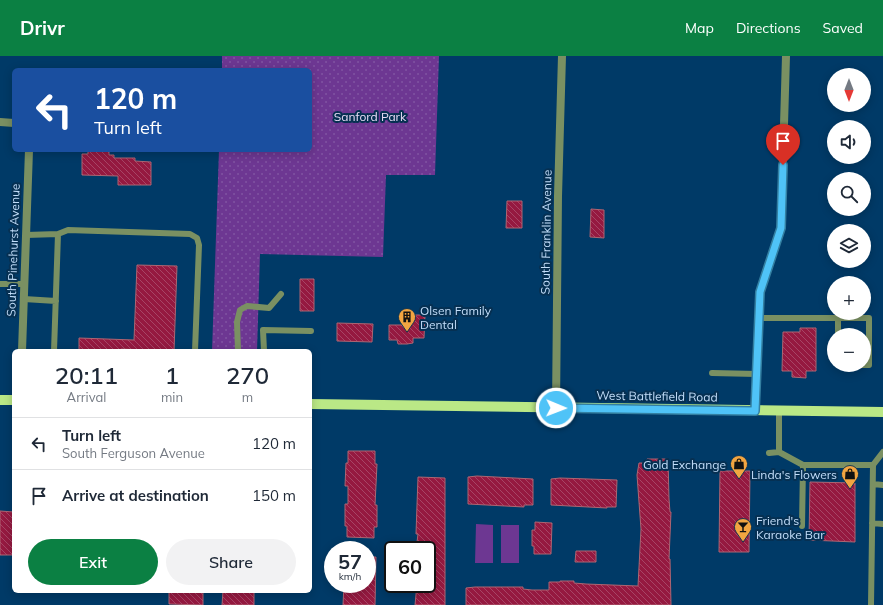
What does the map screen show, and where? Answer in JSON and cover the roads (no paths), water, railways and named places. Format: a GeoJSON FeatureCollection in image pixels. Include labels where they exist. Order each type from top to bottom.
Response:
{"type":"FeatureCollection","features":[{"type":"Feature","properties":{"kind":"main road"},"geometry":{"type":"LineString","coordinates":[[0,400],[12,400]]}},
{"type":"Feature","properties":{"kind":"main road","name":"West Battlefield Road"},"geometry":{"type":"LineString","coordinates":[[312,404],[883,412]]}},
{"type":"Feature","properties":{"kind":"street","name":"South Franklin Avenue"},"geometry":{"type":"LineString","coordinates":[[556,408],[558,196],[562,56]]}},
{"type":"Feature","properties":{"kind":"street"},"geometry":{"type":"LineString","coordinates":[[755,411],[760,292],[781,228],[786,56]]}},
{"type":"Feature","properties":{"kind":"street"},"geometry":{"type":"LineString","coordinates":[[0,122],[12,123]]}},
{"type":"Feature","properties":{"kind":"street","name":"South Pinehurst Avenue"},"geometry":{"type":"LineString","coordinates":[[22,349],[29,152]]}},
{"type":"Feature","properties":{"kind":"lane"},"geometry":{"type":"LineString","coordinates":[[26,235],[58,234],[68,230],[190,234],[197,238],[199,245],[195,349]]}},
{"type":"Feature","properties":{"kind":"lane"},"geometry":{"type":"LineString","coordinates":[[54,349],[58,234]]}},
{"type":"Feature","properties":{"kind":"lane"},"geometry":{"type":"LineString","coordinates":[[0,284],[24,284]]}},
{"type":"Feature","properties":{"kind":"lane"},"geometry":{"type":"LineString","coordinates":[[238,349],[237,322],[240,310],[247,306],[269,308],[281,294]]}},
{"type":"Feature","properties":{"kind":"lane"},"geometry":{"type":"LineString","coordinates":[[24,299],[56,301]]}},
{"type":"Feature","properties":{"kind":"lane"},"geometry":{"type":"LineString","coordinates":[[758,318],[827,318]]}},
{"type":"Feature","properties":{"kind":"lane"},"geometry":{"type":"LineString","coordinates":[[264,349],[263,330],[311,331]]}},
{"type":"Feature","properties":{"kind":"lane"},"geometry":{"type":"LineString","coordinates":[[712,373],[757,374]]}},
{"type":"Feature","properties":{"kind":"lane"},"geometry":{"type":"LineString","coordinates":[[778,411],[779,452]]}},
{"type":"Feature","properties":{"kind":"lane"},"geometry":{"type":"LineString","coordinates":[[769,452],[779,452],[803,465],[873,465]]}},
{"type":"Feature","properties":{"kind":"lane"},"geometry":{"type":"LineString","coordinates":[[871,605],[873,465],[883,452]]}},
{"type":"Feature","properties":{"kind":"lane"},"geometry":{"type":"LineString","coordinates":[[802,526],[803,465]]}},
{"type":"Feature","properties":{"kind":"lane"},"geometry":{"type":"LineString","coordinates":[[873,484],[883,485]]}},
{"type":"Feature","properties":{"kind":"lane"},"geometry":{"type":"LineString","coordinates":[[872,523],[883,524]]}},
{"type":"Feature","properties":{"kind":"place","name":"Olsen Family Dental"},"geometry":{"type":"Point","coordinates":[407,332]}},
{"type":"Feature","properties":{"kind":"place","name":"Gold Exchange"},"geometry":{"type":"Point","coordinates":[739,479]}},
{"type":"Feature","properties":{"kind":"place","name":"Linda's Flowers"},"geometry":{"type":"Point","coordinates":[850,489]}},
{"type":"Feature","properties":{"kind":"place","name":"Friend's Karaoke Bar"},"geometry":{"type":"Point","coordinates":[743,542]}},
{"type":"Feature","properties":{"kind":"park label","name":"Sanford Park"},"geometry":{"type":"Point","coordinates":[370,116]}}]}
